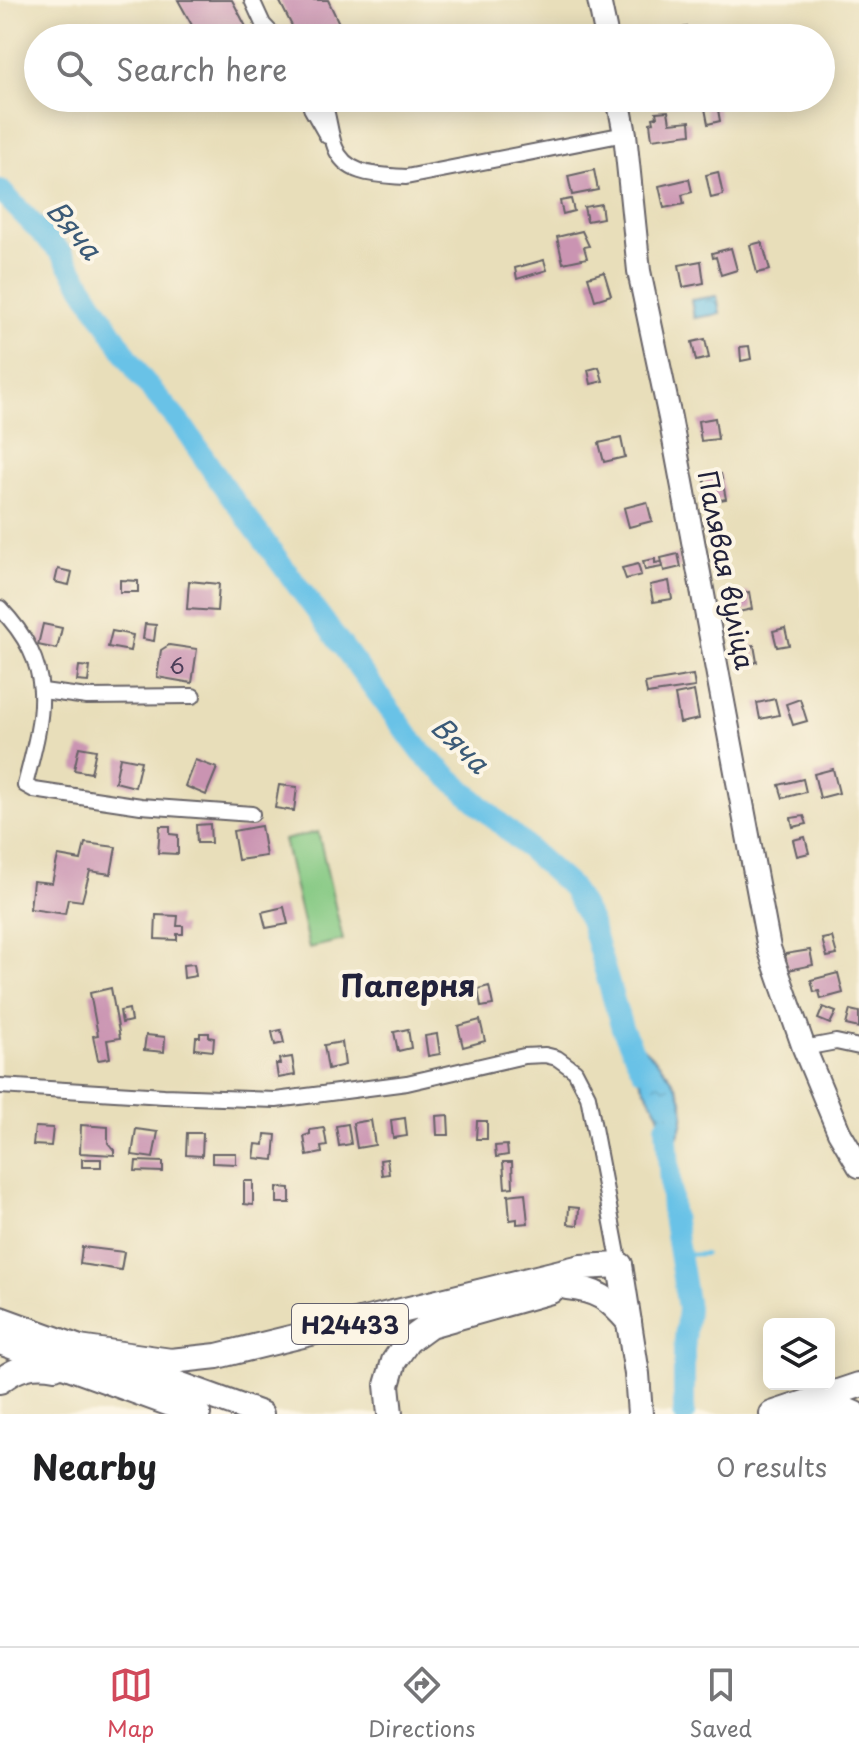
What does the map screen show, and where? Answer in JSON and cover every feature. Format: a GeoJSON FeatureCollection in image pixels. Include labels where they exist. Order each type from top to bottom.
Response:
{"type":"FeatureCollection","features":[{"type":"Feature","properties":{"kind":"highway","name":"Н24433"},"geometry":{"type":"LineString","coordinates":[[390,1414],[387,1385],[394,1361],[408,1341],[430,1325],[602,1276],[620,1265]]}},
{"type":"Feature","properties":{"kind":"highway","name":"Н24433"},"geometry":{"type":"LineString","coordinates":[[79,1348],[171,1361],[217,1356],[581,1267],[620,1265]]}},
{"type":"Feature","properties":{"kind":"highway"},"geometry":{"type":"LineString","coordinates":[[620,1265],[640,1414]]}},
{"type":"Feature","properties":{"kind":"highway"},"geometry":{"type":"LineString","coordinates":[[567,1287],[595,1292],[617,1308],[629,1322]]}},
{"type":"Feature","properties":{"kind":"highway"},"geometry":{"type":"LineString","coordinates":[[0,1319],[261,1414]]}},
{"type":"Feature","properties":{"kind":"highway"},"geometry":{"type":"LineString","coordinates":[[0,1342],[198,1414]]}},
{"type":"Feature","properties":{"kind":"highway"},"geometry":{"type":"LineString","coordinates":[[0,1381],[10,1373],[32,1365],[85,1373]]}},
{"type":"Feature","properties":{"kind":"highway"},"geometry":{"type":"LineString","coordinates":[[772,1414],[859,1385]]}},
{"type":"Feature","properties":{"kind":"highway"},"geometry":{"type":"LineString","coordinates":[[800,1403],[832,1404],[855,1414]]}},
{"type":"Feature","properties":{"kind":"main road"},"geometry":{"type":"LineString","coordinates":[[599,0],[604,24]]}},
{"type":"Feature","properties":{"kind":"main road","name":"Палявая вуліца"},"geometry":{"type":"LineString","coordinates":[[621,112],[639,271],[670,418],[769,948],[804,1048],[839,1132],[859,1166]]}},
{"type":"Feature","properties":{"kind":"street"},"geometry":{"type":"LineString","coordinates":[[252,0],[263,24]]}},
{"type":"Feature","properties":{"kind":"street"},"geometry":{"type":"LineString","coordinates":[[321,112],[336,150],[352,169],[369,175],[406,177],[625,134]]}},
{"type":"Feature","properties":{"kind":"street"},"geometry":{"type":"LineString","coordinates":[[0,608],[19,629],[35,658],[43,691],[36,743],[25,785],[34,790],[141,806],[252,814]]}},
{"type":"Feature","properties":{"kind":"street"},"geometry":{"type":"LineString","coordinates":[[43,691],[87,697],[193,696]]}},
{"type":"Feature","properties":{"kind":"street"},"geometry":{"type":"LineString","coordinates":[[804,1048],[836,1042],[859,1047]]}},
{"type":"Feature","properties":{"kind":"street"},"geometry":{"type":"LineString","coordinates":[[0,1086],[276,1100],[407,1083],[524,1056],[545,1055],[566,1063],[581,1081],[595,1124],[620,1265]]}},
{"type":"Feature","properties":{"kind":"green space"},"geometry":{"type":"Polygon","coordinates":[[[318,832],[343,940],[309,948],[284,840],[318,832]]]}},
{"type":"Feature","properties":{"kind":"water"},"geometry":{"type":"Polygon","coordinates":[[[717,296],[720,314],[694,318],[691,300],[717,296]]]}},
{"type":"Feature","properties":{"kind":"water"},"geometry":{"type":"Polygon","coordinates":[[[622,1028],[664,1069],[682,1099],[684,1116],[679,1134],[667,1153],[659,1114],[634,1069],[622,1028]]]}},
{"type":"Feature","properties":{"kind":"building"},"geometry":{"type":"Polygon","coordinates":[[[178,0],[232,0],[245,24],[191,24],[178,0]]]}},
{"type":"Feature","properties":{"kind":"building"},"geometry":{"type":"Polygon","coordinates":[[[279,0],[328,0],[339,24],[291,24],[279,0]]]}},
{"type":"Feature","properties":{"kind":"building"},"geometry":{"type":"Polygon","coordinates":[[[656,112],[668,112],[670,123],[690,121],[691,134],[652,139],[650,123],[657,117],[656,112]]]}},
{"type":"Feature","properties":{"kind":"building"},"geometry":{"type":"Polygon","coordinates":[[[706,112],[718,112],[720,121],[708,124],[706,112]]]}},
{"type":"Feature","properties":{"kind":"building"},"geometry":{"type":"Polygon","coordinates":[[[594,170],[598,190],[572,195],[568,176],[594,170]]]}},
{"type":"Feature","properties":{"kind":"building"},"geometry":{"type":"Polygon","coordinates":[[[718,172],[723,195],[711,198],[706,175],[718,172]]]}},
{"type":"Feature","properties":{"kind":"building"},"geometry":{"type":"Polygon","coordinates":[[[689,179],[692,192],[682,195],[684,204],[664,208],[659,186],[689,179]]]}},
{"type":"Feature","properties":{"kind":"building"},"geometry":{"type":"Polygon","coordinates":[[[571,199],[574,211],[563,214],[560,201],[571,199]]]}},
{"type":"Feature","properties":{"kind":"building"},"geometry":{"type":"Polygon","coordinates":[[[601,204],[603,218],[587,221],[584,207],[601,204]]]}},
{"type":"Feature","properties":{"kind":"building"},"geometry":{"type":"Polygon","coordinates":[[[582,231],[589,246],[584,247],[587,258],[563,263],[557,237],[582,231]]]}},
{"type":"Feature","properties":{"kind":"building"},"geometry":{"type":"Polygon","coordinates":[[[762,242],[770,270],[757,273],[750,245],[762,242]]]}},
{"type":"Feature","properties":{"kind":"building"},"geometry":{"type":"Polygon","coordinates":[[[731,248],[737,270],[721,275],[712,253],[731,248]]]}},
{"type":"Feature","properties":{"kind":"building"},"geometry":{"type":"Polygon","coordinates":[[[544,260],[547,270],[517,279],[515,268],[544,260]]]}},
{"type":"Feature","properties":{"kind":"building"},"geometry":{"type":"Polygon","coordinates":[[[701,261],[704,283],[683,287],[679,265],[701,261]]]}},
{"type":"Feature","properties":{"kind":"building"},"geometry":{"type":"Polygon","coordinates":[[[604,272],[611,295],[595,300],[588,277],[604,272]]]}},
{"type":"Feature","properties":{"kind":"building"},"geometry":{"type":"Polygon","coordinates":[[[705,339],[709,358],[696,361],[692,342],[705,339]]]}},
{"type":"Feature","properties":{"kind":"building"},"geometry":{"type":"Polygon","coordinates":[[[749,346],[751,359],[741,361],[740,347],[749,346]]]}},
{"type":"Feature","properties":{"kind":"building"},"geometry":{"type":"Polygon","coordinates":[[[599,367],[603,381],[591,384],[588,370],[599,367]]]}},
{"type":"Feature","properties":{"kind":"building"},"geometry":{"type":"Polygon","coordinates":[[[715,418],[718,439],[701,441],[698,421],[715,418]]]}},
{"type":"Feature","properties":{"kind":"building"},"geometry":{"type":"Polygon","coordinates":[[[621,438],[625,457],[604,462],[599,443],[621,438]]]}},
{"type":"Feature","properties":{"kind":"building"},"geometry":{"type":"Polygon","coordinates":[[[721,474],[726,499],[709,502],[704,477],[721,474]]]}},
{"type":"Feature","properties":{"kind":"building"},"geometry":{"type":"Polygon","coordinates":[[[647,502],[652,521],[629,527],[624,508],[647,502]]]}},
{"type":"Feature","properties":{"kind":"building"},"geometry":{"type":"Polygon","coordinates":[[[678,554],[681,567],[664,571],[661,558],[678,554]]]}},
{"type":"Feature","properties":{"kind":"building"},"geometry":{"type":"Polygon","coordinates":[[[655,559],[655,563],[661,562],[662,567],[645,570],[643,561],[655,559]]]}},
{"type":"Feature","properties":{"kind":"building"},"geometry":{"type":"Polygon","coordinates":[[[638,564],[641,575],[626,579],[622,568],[638,564]]]}},
{"type":"Feature","properties":{"kind":"building"},"geometry":{"type":"Polygon","coordinates":[[[58,569],[72,572],[69,585],[55,582],[58,569]]]}},
{"type":"Feature","properties":{"kind":"building"},"geometry":{"type":"Polygon","coordinates":[[[120,580],[138,581],[138,592],[120,592],[120,580]]]}},
{"type":"Feature","properties":{"kind":"building"},"geometry":{"type":"Polygon","coordinates":[[[189,581],[219,584],[217,611],[187,609],[189,581]]]}},
{"type":"Feature","properties":{"kind":"building"},"geometry":{"type":"Polygon","coordinates":[[[669,581],[672,599],[653,602],[650,585],[669,581]]]}},
{"type":"Feature","properties":{"kind":"building"},"geometry":{"type":"Polygon","coordinates":[[[749,592],[752,609],[734,613],[730,596],[749,592]]]}},
{"type":"Feature","properties":{"kind":"building"},"geometry":{"type":"Polygon","coordinates":[[[43,624],[62,628],[57,649],[38,645],[43,624]]]}},
{"type":"Feature","properties":{"kind":"building"},"geometry":{"type":"Polygon","coordinates":[[[145,624],[156,625],[154,641],[143,639],[145,624]]]}},
{"type":"Feature","properties":{"kind":"building"},"geometry":{"type":"Polygon","coordinates":[[[785,628],[789,645],[777,647],[773,631],[785,628]]]}},
{"type":"Feature","properties":{"kind":"building"},"geometry":{"type":"Polygon","coordinates":[[[112,631],[133,635],[130,651],[108,647],[112,631]]]}},
{"type":"Feature","properties":{"kind":"building"},"geometry":{"type":"Polygon","coordinates":[[[169,645],[197,649],[192,683],[157,677],[161,650],[169,645]]]}},
{"type":"Feature","properties":{"kind":"building"},"geometry":{"type":"Polygon","coordinates":[[[754,645],[757,662],[739,666],[735,648],[754,645]]]}},
{"type":"Feature","properties":{"kind":"building"},"geometry":{"type":"Polygon","coordinates":[[[79,666],[90,667],[88,682],[77,681],[79,666]]]}},
{"type":"Feature","properties":{"kind":"building"},"geometry":{"type":"Polygon","coordinates":[[[693,675],[695,687],[647,694],[645,683],[693,675]]]}},
{"type":"Feature","properties":{"kind":"building"},"geometry":{"type":"Polygon","coordinates":[[[694,691],[699,719],[680,723],[675,695],[694,691]]]}},
{"type":"Feature","properties":{"kind":"building"},"geometry":{"type":"Polygon","coordinates":[[[775,699],[779,715],[760,719],[757,703],[775,699]]]}},
{"type":"Feature","properties":{"kind":"building"},"geometry":{"type":"Polygon","coordinates":[[[800,699],[807,721],[793,725],[786,704],[800,699]]]}},
{"type":"Feature","properties":{"kind":"building"},"geometry":{"type":"Polygon","coordinates":[[[79,747],[96,750],[91,773],[74,770],[79,747]]]}},
{"type":"Feature","properties":{"kind":"building"},"geometry":{"type":"Polygon","coordinates":[[[120,757],[141,761],[135,787],[115,782],[120,757]]]}},
{"type":"Feature","properties":{"kind":"building"},"geometry":{"type":"Polygon","coordinates":[[[195,760],[217,768],[206,795],[185,786],[195,760]]]}},
{"type":"Feature","properties":{"kind":"building"},"geometry":{"type":"Polygon","coordinates":[[[833,769],[839,793],[820,798],[814,774],[833,769]]]}},
{"type":"Feature","properties":{"kind":"building"},"geometry":{"type":"Polygon","coordinates":[[[803,779],[806,792],[783,798],[779,785],[803,779]]]}},
{"type":"Feature","properties":{"kind":"building"},"geometry":{"type":"Polygon","coordinates":[[[279,785],[297,787],[294,811],[275,808],[279,785]]]}},
{"type":"Feature","properties":{"kind":"building"},"geometry":{"type":"Polygon","coordinates":[[[804,816],[807,824],[793,827],[791,818],[804,816]]]}},
{"type":"Feature","properties":{"kind":"building"},"geometry":{"type":"Polygon","coordinates":[[[210,824],[211,843],[197,843],[196,825],[210,824]]]}},
{"type":"Feature","properties":{"kind":"building"},"geometry":{"type":"Polygon","coordinates":[[[160,826],[170,826],[170,834],[178,835],[178,854],[158,853],[160,826]]]}},
{"type":"Feature","properties":{"kind":"building"},"geometry":{"type":"Polygon","coordinates":[[[261,826],[266,856],[238,860],[233,831],[261,826]]]}},
{"type":"Feature","properties":{"kind":"building"},"geometry":{"type":"Polygon","coordinates":[[[805,837],[809,853],[797,856],[793,840],[805,837]]]}},
{"type":"Feature","properties":{"kind":"building"},"geometry":{"type":"Polygon","coordinates":[[[85,843],[116,847],[111,874],[90,871],[82,901],[68,899],[65,914],[30,909],[33,881],[52,883],[58,856],[81,860],[85,843]]]}},
{"type":"Feature","properties":{"kind":"building"},"geometry":{"type":"Polygon","coordinates":[[[284,907],[288,924],[266,928],[262,912],[284,907]]]}},
{"type":"Feature","properties":{"kind":"building"},"geometry":{"type":"Polygon","coordinates":[[[156,915],[178,916],[177,926],[183,926],[183,934],[177,934],[177,940],[155,939],[156,915]]]}},
{"type":"Feature","properties":{"kind":"building"},"geometry":{"type":"Polygon","coordinates":[[[832,937],[837,955],[827,957],[822,939],[832,937]]]}},
{"type":"Feature","properties":{"kind":"building"},"geometry":{"type":"Polygon","coordinates":[[[810,950],[813,965],[788,970],[785,954],[810,950]]]}},
{"type":"Feature","properties":{"kind":"building"},"geometry":{"type":"Polygon","coordinates":[[[194,964],[196,976],[184,978],[183,965],[194,964]]]}},
{"type":"Feature","properties":{"kind":"building"},"geometry":{"type":"Polygon","coordinates":[[[838,973],[843,993],[821,999],[819,991],[814,992],[811,980],[838,973]]]}},
{"type":"Feature","properties":{"kind":"building"},"geometry":{"type":"Polygon","coordinates":[[[489,986],[493,1005],[481,1007],[478,989],[489,986]]]}},
{"type":"Feature","properties":{"kind":"building"},"geometry":{"type":"Polygon","coordinates":[[[111,988],[120,1038],[107,1040],[110,1058],[98,1060],[93,1036],[98,1035],[90,993],[111,988]]]}},
{"type":"Feature","properties":{"kind":"building"},"geometry":{"type":"Polygon","coordinates":[[[823,1007],[836,1012],[830,1024],[818,1019],[823,1007]]]}},
{"type":"Feature","properties":{"kind":"building"},"geometry":{"type":"Polygon","coordinates":[[[129,1009],[131,1021],[122,1023],[120,1011],[129,1009]]]}},
{"type":"Feature","properties":{"kind":"building"},"geometry":{"type":"Polygon","coordinates":[[[850,1010],[859,1012],[859,1028],[846,1025],[850,1010]]]}},
{"type":"Feature","properties":{"kind":"building"},"geometry":{"type":"Polygon","coordinates":[[[480,1020],[485,1041],[463,1047],[458,1026],[480,1020]]]}},
{"type":"Feature","properties":{"kind":"building"},"geometry":{"type":"Polygon","coordinates":[[[408,1029],[411,1048],[398,1051],[394,1032],[408,1029]]]}},
{"type":"Feature","properties":{"kind":"building"},"geometry":{"type":"Polygon","coordinates":[[[281,1030],[284,1043],[275,1045],[272,1032],[281,1030]]]}},
{"type":"Feature","properties":{"kind":"building"},"geometry":{"type":"Polygon","coordinates":[[[200,1033],[209,1033],[209,1037],[214,1038],[213,1051],[195,1049],[196,1037],[200,1037],[200,1033]]]}},
{"type":"Feature","properties":{"kind":"building"},"geometry":{"type":"Polygon","coordinates":[[[437,1034],[440,1054],[428,1056],[425,1036],[437,1034]]]}},
{"type":"Feature","properties":{"kind":"building"},"geometry":{"type":"Polygon","coordinates":[[[146,1035],[165,1037],[164,1052],[144,1050],[146,1035]]]}},
{"type":"Feature","properties":{"kind":"building"},"geometry":{"type":"Polygon","coordinates":[[[342,1042],[345,1065],[328,1069],[324,1045],[342,1042]]]}},
{"type":"Feature","properties":{"kind":"building"},"geometry":{"type":"Polygon","coordinates":[[[292,1057],[295,1075],[278,1078],[276,1064],[280,1064],[279,1059],[292,1057]]]}},
{"type":"Feature","properties":{"kind":"building"},"geometry":{"type":"Polygon","coordinates":[[[448,1115],[449,1135],[437,1135],[436,1116],[448,1115]]]}},
{"type":"Feature","properties":{"kind":"building"},"geometry":{"type":"Polygon","coordinates":[[[405,1118],[407,1136],[393,1138],[391,1120],[405,1118]]]}},
{"type":"Feature","properties":{"kind":"building"},"geometry":{"type":"Polygon","coordinates":[[[371,1120],[375,1145],[357,1148],[353,1123],[371,1120]]]}},
{"type":"Feature","properties":{"kind":"building"},"geometry":{"type":"Polygon","coordinates":[[[477,1121],[487,1121],[487,1139],[476,1139],[477,1121]]]}},
{"type":"Feature","properties":{"kind":"building"},"geometry":{"type":"Polygon","coordinates":[[[348,1124],[351,1144],[339,1146],[336,1126],[348,1124]]]}},
{"type":"Feature","properties":{"kind":"building"},"geometry":{"type":"Polygon","coordinates":[[[81,1125],[108,1127],[108,1143],[114,1155],[80,1153],[81,1125]]]}},
{"type":"Feature","properties":{"kind":"building"},"geometry":{"type":"Polygon","coordinates":[[[35,1127],[53,1128],[51,1146],[33,1145],[35,1127]]]}},
{"type":"Feature","properties":{"kind":"building"},"geometry":{"type":"Polygon","coordinates":[[[324,1128],[327,1146],[321,1147],[322,1153],[307,1156],[304,1136],[310,1134],[310,1130],[324,1128]]]}},
{"type":"Feature","properties":{"kind":"building"},"geometry":{"type":"Polygon","coordinates":[[[136,1129],[158,1132],[153,1158],[132,1155],[136,1129]]]}},
{"type":"Feature","properties":{"kind":"building"},"geometry":{"type":"Polygon","coordinates":[[[187,1133],[203,1133],[202,1156],[186,1155],[187,1133]]]}},
{"type":"Feature","properties":{"kind":"building"},"geometry":{"type":"Polygon","coordinates":[[[265,1134],[276,1135],[274,1160],[254,1158],[256,1144],[264,1145],[265,1134]]]}},
{"type":"Feature","properties":{"kind":"building"},"geometry":{"type":"Polygon","coordinates":[[[507,1145],[508,1155],[496,1157],[495,1146],[507,1145]]]}},
{"type":"Feature","properties":{"kind":"building"},"geometry":{"type":"Polygon","coordinates":[[[212,1153],[236,1153],[236,1164],[212,1163],[212,1153]]]}},
{"type":"Feature","properties":{"kind":"building"},"geometry":{"type":"Polygon","coordinates":[[[82,1159],[101,1159],[101,1167],[82,1167],[82,1159]]]}},
{"type":"Feature","properties":{"kind":"building"},"geometry":{"type":"Polygon","coordinates":[[[387,1159],[389,1174],[382,1175],[380,1160],[387,1159]]]}},
{"type":"Feature","properties":{"kind":"building"},"geometry":{"type":"Polygon","coordinates":[[[136,1161],[163,1162],[163,1172],[135,1171],[136,1161]]]}},
{"type":"Feature","properties":{"kind":"building"},"geometry":{"type":"Polygon","coordinates":[[[503,1162],[512,1162],[513,1187],[505,1188],[503,1162]]]}},
{"type":"Feature","properties":{"kind":"building"},"geometry":{"type":"Polygon","coordinates":[[[244,1181],[253,1181],[253,1205],[244,1204],[244,1181]]]}},
{"type":"Feature","properties":{"kind":"building"},"geometry":{"type":"Polygon","coordinates":[[[277,1187],[290,1188],[290,1203],[277,1203],[277,1187]]]}},
{"type":"Feature","properties":{"kind":"building"},"geometry":{"type":"Polygon","coordinates":[[[525,1193],[528,1223],[517,1224],[517,1219],[510,1220],[508,1195],[525,1193]]]}},
{"type":"Feature","properties":{"kind":"building"},"geometry":{"type":"Polygon","coordinates":[[[569,1207],[579,1208],[578,1225],[568,1224],[569,1207]]]}},
{"type":"Feature","properties":{"kind":"building"},"geometry":{"type":"Polygon","coordinates":[[[82,1247],[124,1252],[121,1270],[80,1264],[82,1247]]]}},
{"type":"Feature","properties":{"kind":"waterway","name":"Вяча"},"geometry":{"type":"LineString","coordinates":[[0,190],[62,254],[140,376],[184,428],[221,483],[422,753],[571,887],[590,920],[622,1028],[642,1069]]}},
{"type":"Feature","properties":{"kind":"waterway","name":"Вяча"},"geometry":{"type":"LineString","coordinates":[[666,1126],[672,1210],[688,1308],[684,1350],[684,1414]]}},
{"type":"Feature","properties":{"kind":"waterway"},"geometry":{"type":"LineString","coordinates":[[680,1255],[705,1254]]}},
{"type":"Feature","properties":{"kind":"district","name":"Паперня"},"geometry":{"type":"Point","coordinates":[408,984]}}]}
